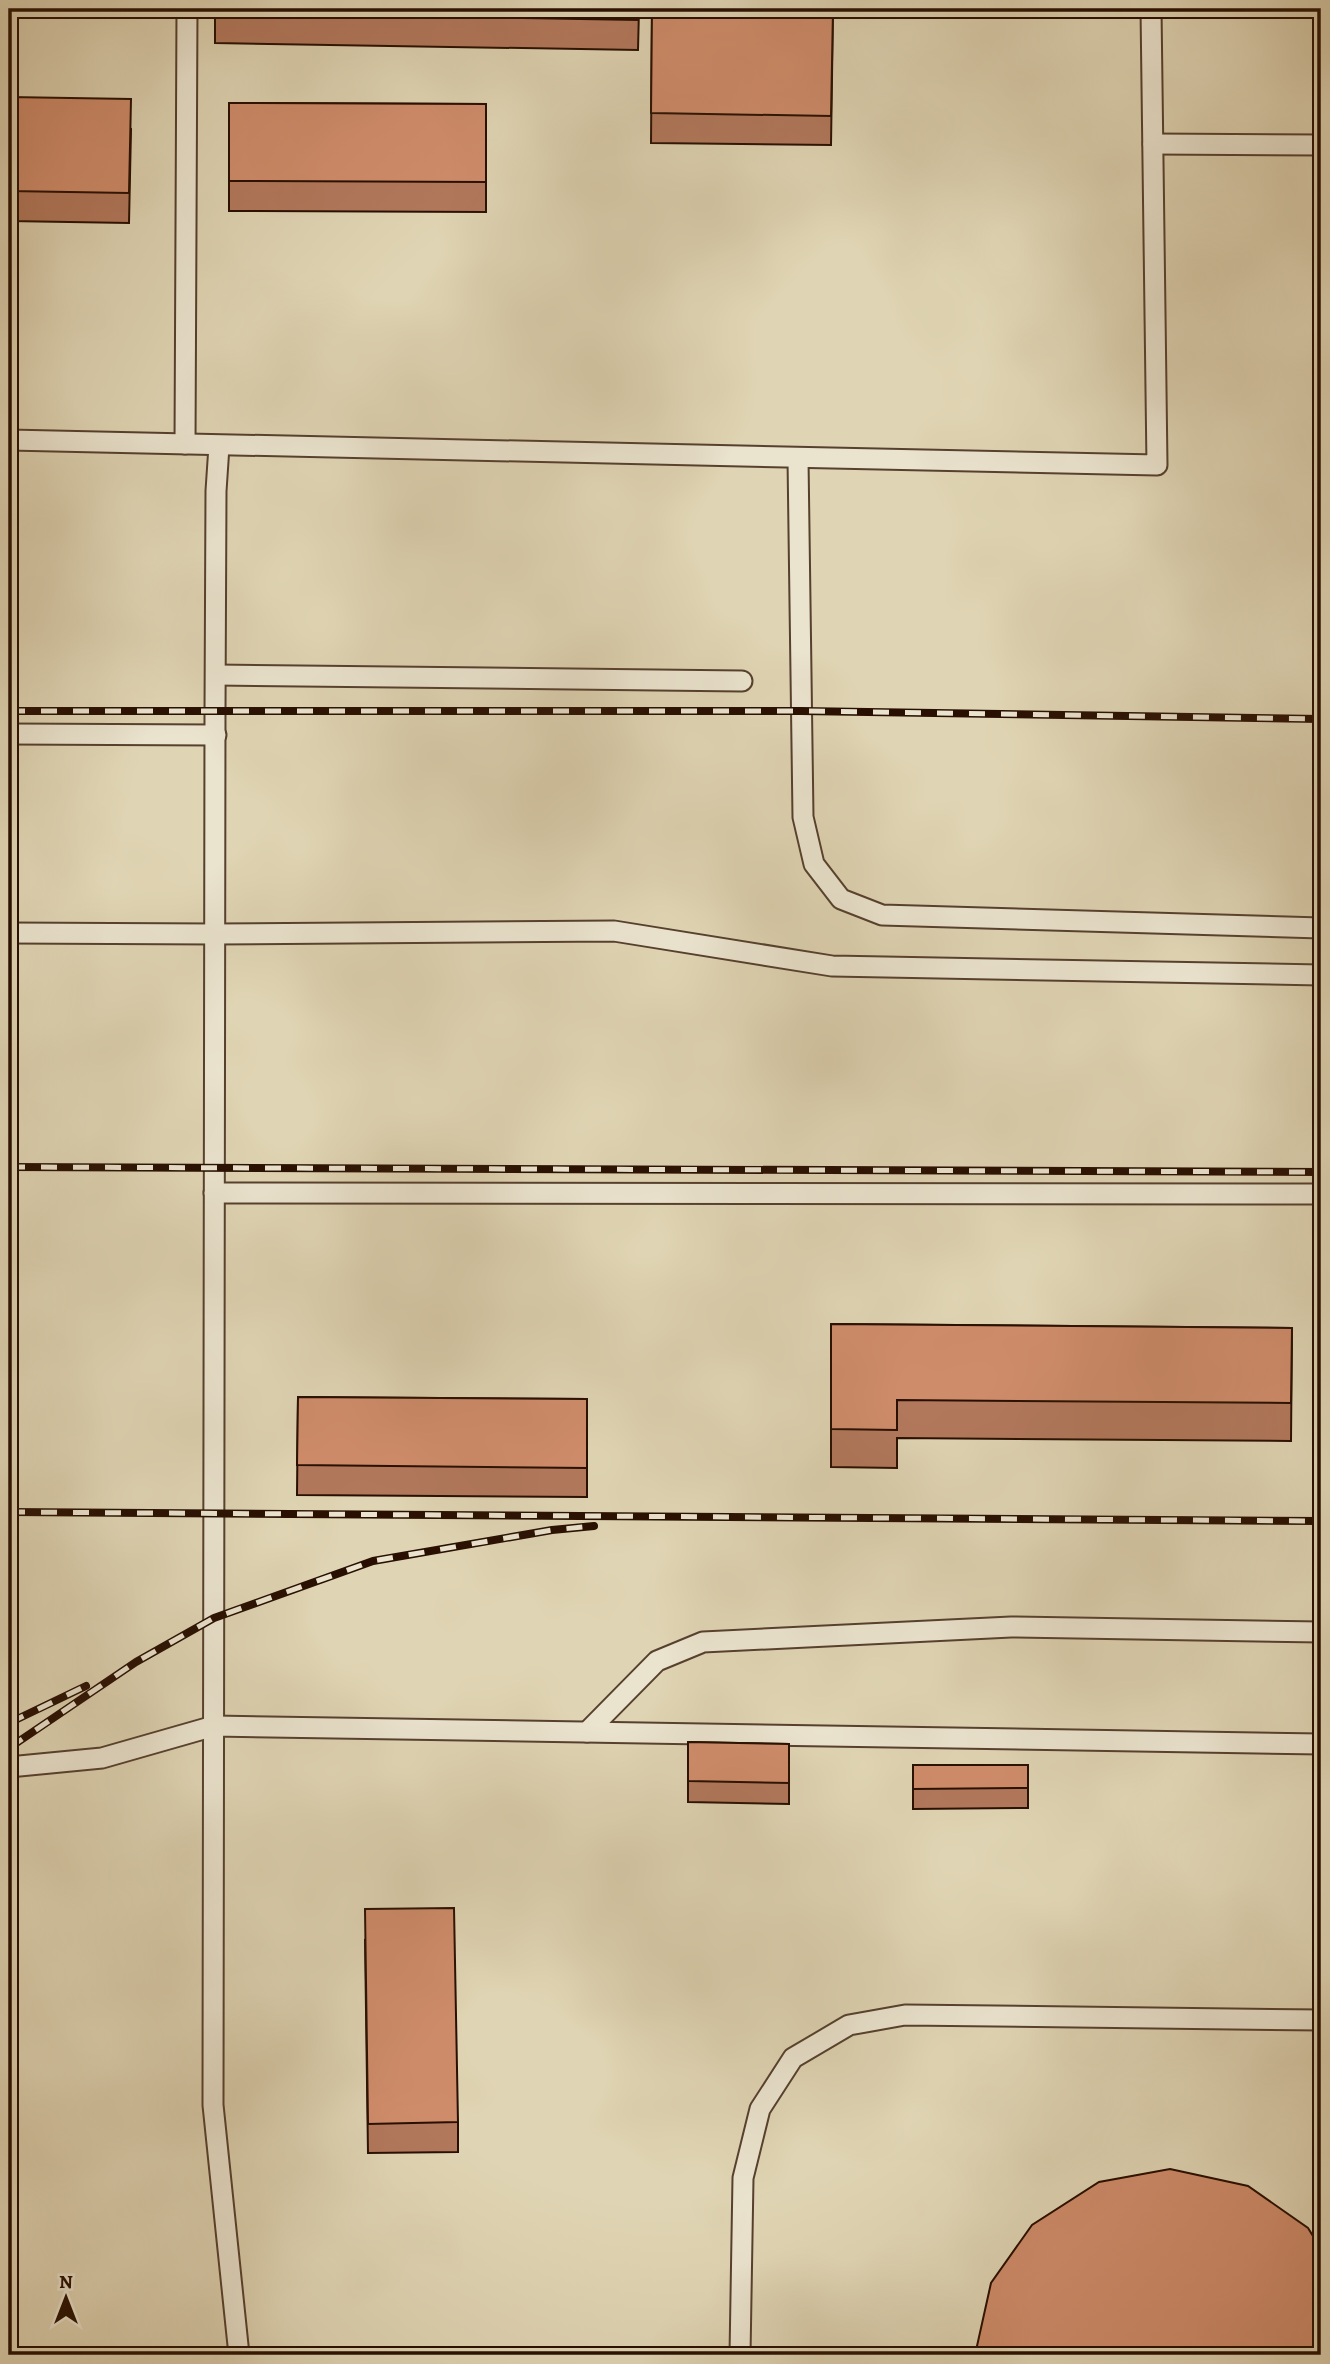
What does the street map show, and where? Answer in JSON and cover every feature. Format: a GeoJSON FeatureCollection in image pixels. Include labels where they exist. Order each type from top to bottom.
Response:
{"type":"FeatureCollection","features":[{"type":"Feature","properties":{"kind":"lane"},"geometry":{"type":"LineString","coordinates":[[185,444],[187,9]]}},
{"type":"Feature","properties":{"kind":"lane"},"geometry":{"type":"LineString","coordinates":[[9,440],[1157,465],[1151,9]]}},
{"type":"Feature","properties":{"kind":"lane"},"geometry":{"type":"LineString","coordinates":[[1153,144],[1321,145]]}},
{"type":"Feature","properties":{"kind":"lane"},"geometry":{"type":"LineString","coordinates":[[219,446],[216,491],[213,2105],[239,2355]]}},
{"type":"Feature","properties":{"kind":"lane"},"geometry":{"type":"LineString","coordinates":[[798,459],[803,817],[814,864],[841,899],[882,915],[1321,928]]}},
{"type":"Feature","properties":{"kind":"lane"},"geometry":{"type":"LineString","coordinates":[[216,675],[742,681]]}},
{"type":"Feature","properties":{"kind":"lane"},"geometry":{"type":"LineString","coordinates":[[9,734],[216,735]]}},
{"type":"Feature","properties":{"kind":"lane"},"geometry":{"type":"LineString","coordinates":[[9,933],[614,931],[832,966],[1321,975]]}},
{"type":"Feature","properties":{"kind":"lane"},"geometry":{"type":"LineString","coordinates":[[214,1193],[1321,1194]]}},
{"type":"Feature","properties":{"kind":"lane"},"geometry":{"type":"LineString","coordinates":[[587,1732],[657,1661],[703,1642],[1011,1627],[1321,1632]]}},
{"type":"Feature","properties":{"kind":"lane"},"geometry":{"type":"LineString","coordinates":[[9,1767],[102,1758],[214,1726],[1321,1744]]}},
{"type":"Feature","properties":{"kind":"lane"},"geometry":{"type":"LineString","coordinates":[[740,2355],[743,2178],[760,2109],[793,2058],[849,2025],[905,2015],[1321,2020]]}},
{"type":"Feature","properties":{"kind":"building"},"geometry":{"type":"Polygon","coordinates":[[[215,9],[639,9],[638,20],[215,13],[215,9]]]}},
{"type":"Feature","properties":{"kind":"building"},"geometry":{"type":"Polygon","coordinates":[[[652,9],[833,9],[831,116],[651,113],[652,9]]]}},
{"type":"Feature","properties":{"kind":"building"},"geometry":{"type":"Polygon","coordinates":[[[9,97],[131,99],[129,193],[9,191],[9,97]]]}},
{"type":"Feature","properties":{"kind":"building"},"geometry":{"type":"Polygon","coordinates":[[[229,103],[486,104],[486,182],[229,181],[229,103]]]}},
{"type":"Feature","properties":{"kind":"building"},"geometry":{"type":"Polygon","coordinates":[[[831,1324],[1292,1328],[1291,1403],[897,1400],[897,1430],[831,1429],[831,1324]]]}},
{"type":"Feature","properties":{"kind":"building"},"geometry":{"type":"Polygon","coordinates":[[[298,1397],[587,1399],[587,1468],[297,1465],[298,1397]]]}},
{"type":"Feature","properties":{"kind":"building"},"geometry":{"type":"Polygon","coordinates":[[[688,1742],[789,1744],[789,1783],[688,1781],[688,1742]]]}},
{"type":"Feature","properties":{"kind":"building"},"geometry":{"type":"Polygon","coordinates":[[[913,1765],[1028,1765],[1028,1788],[913,1789],[913,1765]]]}},
{"type":"Feature","properties":{"kind":"building"},"geometry":{"type":"Polygon","coordinates":[[[454,1908],[458,2122],[368,2124],[365,1909],[454,1908]]]}},
{"type":"Feature","properties":{"kind":"building"},"geometry":{"type":"Polygon","coordinates":[[[1170,2169],[1248,2186],[1308,2228],[1321,2249],[1321,2355],[975,2355],[991,2283],[1032,2225],[1099,2182],[1170,2169]]]}},
{"type":"Feature","properties":{"kind":"railway"},"geometry":{"type":"LineString","coordinates":[[9,711],[801,711],[1321,719]]}},
{"type":"Feature","properties":{"kind":"railway"},"geometry":{"type":"LineString","coordinates":[[9,1167],[1321,1172]]}},
{"type":"Feature","properties":{"kind":"railway"},"geometry":{"type":"LineString","coordinates":[[9,1512],[1321,1521]]}},
{"type":"Feature","properties":{"kind":"railway"},"geometry":{"type":"LineString","coordinates":[[9,1748],[136,1662],[214,1618],[373,1561],[552,1530],[594,1526]]}},
{"type":"Feature","properties":{"kind":"railway"},"geometry":{"type":"LineString","coordinates":[[9,1723],[86,1686]]}}]}
